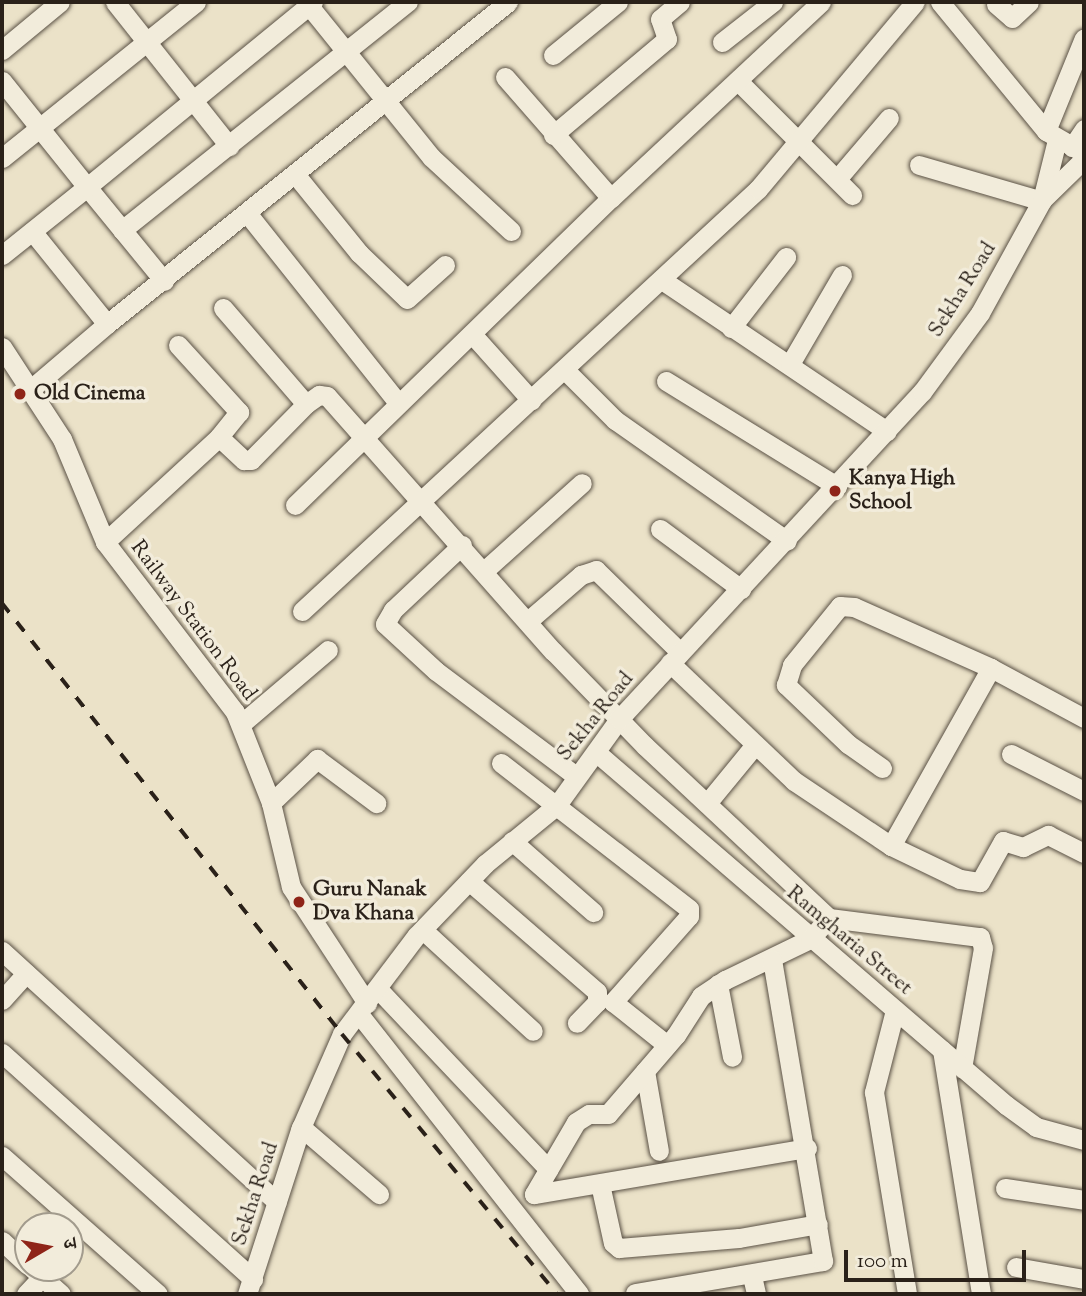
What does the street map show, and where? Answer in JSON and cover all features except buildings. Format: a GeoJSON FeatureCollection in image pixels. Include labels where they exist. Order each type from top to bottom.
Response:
{"type":"FeatureCollection","features":[{"type":"Feature","properties":{"kind":"street"},"geometry":{"type":"LineString","coordinates":[[2,50],[60,2]]}},
{"type":"Feature","properties":{"kind":"street"},"geometry":{"type":"LineString","coordinates":[[115,2],[229,146]]}},
{"type":"Feature","properties":{"kind":"street"},"geometry":{"type":"LineString","coordinates":[[2,158],[196,2]]}},
{"type":"Feature","properties":{"kind":"street"},"geometry":{"type":"LineString","coordinates":[[122,230],[408,2]]}},
{"type":"Feature","properties":{"kind":"street"},"geometry":{"type":"LineString","coordinates":[[32,388],[107,324],[164,281],[508,2]]}},
{"type":"Feature","properties":{"kind":"street"},"geometry":{"type":"LineString","coordinates":[[553,55],[618,2]]}},
{"type":"Feature","properties":{"kind":"street"},"geometry":{"type":"LineString","coordinates":[[553,135],[667,39],[660,19],[680,2]]}},
{"type":"Feature","properties":{"kind":"street"},"geometry":{"type":"LineString","coordinates":[[722,42],[773,2]]}},
{"type":"Feature","properties":{"kind":"street"},"geometry":{"type":"LineString","coordinates":[[295,505],[611,198],[739,82],[821,2]]}},
{"type":"Feature","properties":{"kind":"street"},"geometry":{"type":"LineString","coordinates":[[302,611],[758,189],[801,142],[915,2]]}},
{"type":"Feature","properties":{"kind":"street"},"geometry":{"type":"LineString","coordinates":[[940,2],[1069,146]]}},
{"type":"Feature","properties":{"kind":"street"},"geometry":{"type":"LineString","coordinates":[[996,5],[1012,18],[1029,2]]}},
{"type":"Feature","properties":{"kind":"street"},"geometry":{"type":"LineString","coordinates":[[2,255],[309,3],[431,156],[511,231]]}},
{"type":"Feature","properties":{"kind":"street"},"geometry":{"type":"LineString","coordinates":[[1069,146],[1084,38]]}},
{"type":"Feature","properties":{"kind":"street"},"geometry":{"type":"LineString","coordinates":[[505,77],[553,135],[611,198]]}},
{"type":"Feature","properties":{"kind":"street"},"geometry":{"type":"LineString","coordinates":[[2,81],[164,281]]}},
{"type":"Feature","properties":{"kind":"street"},"geometry":{"type":"LineString","coordinates":[[739,82],[852,195]]}},
{"type":"Feature","properties":{"kind":"street"},"geometry":{"type":"LineString","coordinates":[[837,178],[889,118]]}},
{"type":"Feature","properties":{"kind":"street"},"geometry":{"type":"LineString","coordinates":[[1069,146],[1084,129]]}},
{"type":"Feature","properties":{"kind":"street","name":"Sekha Road"},"geometry":{"type":"LineString","coordinates":[[250,1287],[302,1127],[342,1034],[423,930],[469,881],[556,805],[597,753],[619,719],[887,431],[980,313],[1069,146]]}},
{"type":"Feature","properties":{"kind":"street","name":"Sekha Road"},"geometry":{"type":"LineString","coordinates":[[1042,200],[1069,146]]}},
{"type":"Feature","properties":{"kind":"street"},"geometry":{"type":"LineString","coordinates":[[919,165],[1042,200]]}},
{"type":"Feature","properties":{"kind":"street"},"geometry":{"type":"LineString","coordinates":[[295,174],[359,253],[407,299],[444,265]]}},
{"type":"Feature","properties":{"kind":"street"},"geometry":{"type":"LineString","coordinates":[[247,212],[398,403]]}},
{"type":"Feature","properties":{"kind":"street"},"geometry":{"type":"LineString","coordinates":[[32,231],[107,324]]}},
{"type":"Feature","properties":{"kind":"street"},"geometry":{"type":"LineString","coordinates":[[732,328],[786,257]]}},
{"type":"Feature","properties":{"kind":"street"},"geometry":{"type":"LineString","coordinates":[[790,363],[842,275]]}},
{"type":"Feature","properties":{"kind":"street"},"geometry":{"type":"LineString","coordinates":[[662,280],[732,328],[790,363],[887,431]]}},
{"type":"Feature","properties":{"kind":"street"},"geometry":{"type":"LineString","coordinates":[[223,308],[306,404]]}},
{"type":"Feature","properties":{"kind":"street"},"geometry":{"type":"LineString","coordinates":[[472,334],[531,400]]}},
{"type":"Feature","properties":{"kind":"street"},"geometry":{"type":"LineString","coordinates":[[105,542],[219,437],[239,412],[178,345]]}},
{"type":"Feature","properties":{"kind":"street","name":"Railway Station Road"},"geometry":{"type":"LineString","coordinates":[[2,347],[32,388],[62,439],[105,542],[216,682],[241,723],[271,803],[291,887],[368,1002]]}},
{"type":"Feature","properties":{"kind":"street"},"geometry":{"type":"LineString","coordinates":[[565,370],[623,427],[787,541]]}},
{"type":"Feature","properties":{"kind":"street"},"geometry":{"type":"LineString","coordinates":[[666,381],[837,486]]}},
{"type":"Feature","properties":{"kind":"street"},"geometry":{"type":"LineString","coordinates":[[219,437],[244,460],[251,460],[306,404],[319,395],[327,396],[366,436],[619,719],[829,918],[980,937],[983,948],[962,1068]]}},
{"type":"Feature","properties":{"kind":"street"},"geometry":{"type":"LineString","coordinates":[[485,570],[582,483]]}},
{"type":"Feature","properties":{"kind":"street"},"geometry":{"type":"LineString","coordinates":[[660,529],[741,589]]}},
{"type":"Feature","properties":{"kind":"street"},"geometry":{"type":"LineString","coordinates":[[463,545],[393,610],[385,624],[436,671],[577,777]]}},
{"type":"Feature","properties":{"kind":"street"},"geometry":{"type":"LineString","coordinates":[[529,620],[581,575],[596,570],[754,746],[794,781],[891,846],[975,883],[984,878],[1003,841],[1023,847],[1048,835],[1084,853]]}},
{"type":"Feature","properties":{"kind":"street"},"geometry":{"type":"LineString","coordinates":[[882,768],[848,744],[787,688],[792,665],[835,608],[854,607],[991,668],[1084,718]]}},
{"type":"Feature","properties":{"kind":"street"},"geometry":{"type":"LineString","coordinates":[[241,723],[328,650]]}},
{"type":"Feature","properties":{"kind":"street"},"geometry":{"type":"LineString","coordinates":[[891,846],[991,668]]}},
{"type":"Feature","properties":{"kind":"street"},"geometry":{"type":"LineString","coordinates":[[708,802],[754,746]]}},
{"type":"Feature","properties":{"kind":"street","name":"Ramgharia Street"},"geometry":{"type":"LineString","coordinates":[[597,753],[810,939],[1036,1127],[1084,1140]]}},
{"type":"Feature","properties":{"kind":"street"},"geometry":{"type":"LineString","coordinates":[[1011,754],[1084,791]]}},
{"type":"Feature","properties":{"kind":"street"},"geometry":{"type":"LineString","coordinates":[[271,803],[317,759],[376,803]]}},
{"type":"Feature","properties":{"kind":"street"},"geometry":{"type":"LineString","coordinates":[[501,763],[689,909],[689,916],[613,1002],[667,1045]]}},
{"type":"Feature","properties":{"kind":"street"},"geometry":{"type":"LineString","coordinates":[[512,841],[593,912]]}},
{"type":"Feature","properties":{"kind":"street"},"geometry":{"type":"LineString","coordinates":[[469,881],[597,992],[597,1002],[577,1023]]}},
{"type":"Feature","properties":{"kind":"street"},"geometry":{"type":"LineString","coordinates":[[518,1215],[534,1194],[576,1122],[589,1114],[605,1116],[667,1045],[701,996],[718,984],[810,939],[829,918]]}},
{"type":"Feature","properties":{"kind":"street"},"geometry":{"type":"LineString","coordinates":[[423,930],[533,1031]]}},
{"type":"Feature","properties":{"kind":"street"},"geometry":{"type":"LineString","coordinates":[[2,951],[277,1202]]}},
{"type":"Feature","properties":{"kind":"street"},"geometry":{"type":"LineString","coordinates":[[635,1293],[754,1285],[822,1263],[807,1148],[772,959]]}},
{"type":"Feature","properties":{"kind":"street"},"geometry":{"type":"LineString","coordinates":[[2,1000],[26,973]]}},
{"type":"Feature","properties":{"kind":"street"},"geometry":{"type":"LineString","coordinates":[[718,984],[732,1057]]}},
{"type":"Feature","properties":{"kind":"street"},"geometry":{"type":"LineString","coordinates":[[368,1002],[548,1169]]}},
{"type":"Feature","properties":{"kind":"street"},"geometry":{"type":"LineString","coordinates":[[368,1002],[518,1215],[579,1294]]}},
{"type":"Feature","properties":{"kind":"street"},"geometry":{"type":"LineString","coordinates":[[895,1010],[874,1092],[907,1294]]}},
{"type":"Feature","properties":{"kind":"street"},"geometry":{"type":"LineString","coordinates":[[942,1051],[981,1294]]}},
{"type":"Feature","properties":{"kind":"street"},"geometry":{"type":"LineString","coordinates":[[2,1053],[250,1287]]}},
{"type":"Feature","properties":{"kind":"street"},"geometry":{"type":"LineString","coordinates":[[645,1071],[659,1151]]}},
{"type":"Feature","properties":{"kind":"street"},"geometry":{"type":"LineString","coordinates":[[302,1127],[379,1194]]}},
{"type":"Feature","properties":{"kind":"street"},"geometry":{"type":"LineString","coordinates":[[534,1194],[807,1148]]}},
{"type":"Feature","properties":{"kind":"street"},"geometry":{"type":"LineString","coordinates":[[2,1156],[158,1294]]}},
{"type":"Feature","properties":{"kind":"street"},"geometry":{"type":"LineString","coordinates":[[600,1184],[613,1243],[620,1248],[739,1238],[818,1224]]}},
{"type":"Feature","properties":{"kind":"street"},"geometry":{"type":"LineString","coordinates":[[1005,1188],[1084,1200]]}},
{"type":"Feature","properties":{"kind":"street"},"geometry":{"type":"LineString","coordinates":[[1016,1267],[1084,1279]]}},
{"type":"Feature","properties":{"kind":"street"},"geometry":{"type":"LineString","coordinates":[[48,1282],[61,1294]]}},
{"type":"Feature","properties":{"kind":"railway"},"geometry":{"type":"LineString","coordinates":[[2,603],[342,1034],[557,1294]]}},
{"type":"Feature","properties":{"kind":"place","name":"Old Cinema"},"geometry":{"type":"Point","coordinates":[20,394]}},
{"type":"Feature","properties":{"kind":"place","name":"Kanya High School"},"geometry":{"type":"Point","coordinates":[835,491]}},
{"type":"Feature","properties":{"kind":"place","name":"Guru Nanak Dva Khana"},"geometry":{"type":"Point","coordinates":[299,902]}}]}
